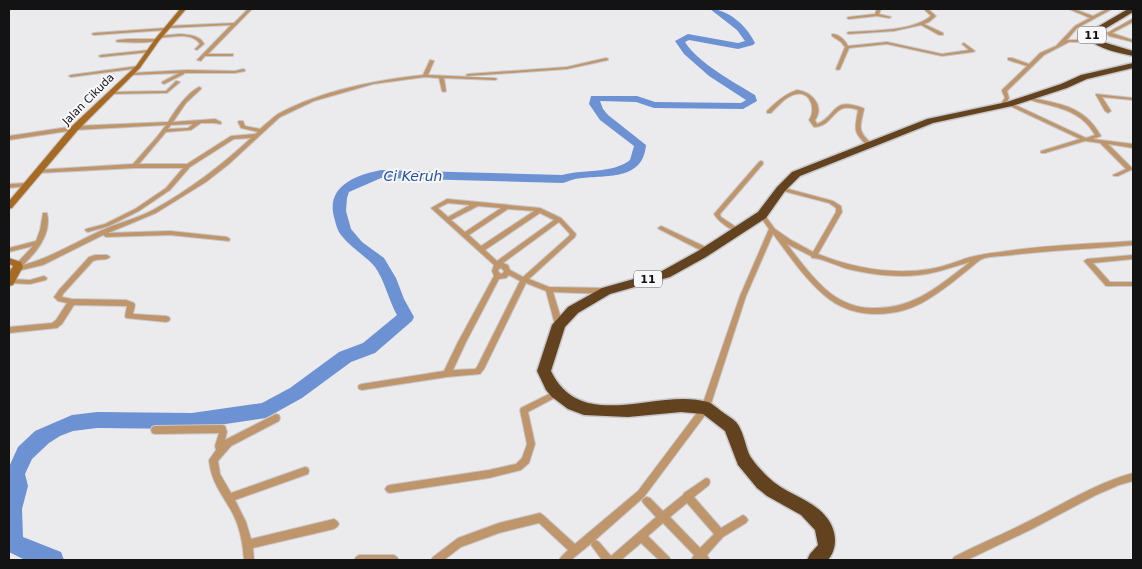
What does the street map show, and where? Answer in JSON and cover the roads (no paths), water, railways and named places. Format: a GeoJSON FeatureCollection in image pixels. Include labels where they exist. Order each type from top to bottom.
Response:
{"type":"FeatureCollection","features":[{"type":"Feature","properties":{"kind":"highway","name":"11"},"geometry":{"type":"LineString","coordinates":[[1132,51],[1100,44],[1092,39],[1095,32],[1133,9]]}},
{"type":"Feature","properties":{"kind":"highway","name":"11"},"geometry":{"type":"LineString","coordinates":[[557,394],[544,371],[559,325],[573,310],[606,291],[666,274],[708,251],[762,214],[781,189],[796,174],[930,121],[1008,105],[1064,86],[1084,77],[1133,66]]}},
{"type":"Feature","properties":{"kind":"highway"},"geometry":{"type":"LineString","coordinates":[[557,394],[573,405],[598,411],[640,411],[681,406],[706,408],[731,427],[744,460],[763,483],[773,491],[807,509],[818,520],[827,540],[826,549],[816,560]]}},
{"type":"Feature","properties":{"kind":"street","name":"Jalan Cikuda"},"geometry":{"type":"LineString","coordinates":[[9,206],[76,128],[138,68],[158,38],[183,9]]}},
{"type":"Feature","properties":{"kind":"street"},"geometry":{"type":"LineString","coordinates":[[199,60],[250,9]]}},
{"type":"Feature","properties":{"kind":"street"},"geometry":{"type":"LineString","coordinates":[[878,15],[879,9]]}},
{"type":"Feature","properties":{"kind":"street"},"geometry":{"type":"LineString","coordinates":[[849,32],[874,31],[922,24],[934,16],[926,9]]}},
{"type":"Feature","properties":{"kind":"street"},"geometry":{"type":"LineString","coordinates":[[1071,9],[1092,17]]}},
{"type":"Feature","properties":{"kind":"street"},"geometry":{"type":"LineString","coordinates":[[1058,47],[1076,27],[1110,9]]}},
{"type":"Feature","properties":{"kind":"street"},"geometry":{"type":"LineString","coordinates":[[1124,14],[1133,18]]}},
{"type":"Feature","properties":{"kind":"street"},"geometry":{"type":"LineString","coordinates":[[849,18],[878,15],[889,17]]}},
{"type":"Feature","properties":{"kind":"street"},"geometry":{"type":"LineString","coordinates":[[1133,18],[1109,33],[1133,41]]}},
{"type":"Feature","properties":{"kind":"street"},"geometry":{"type":"LineString","coordinates":[[94,34],[236,24]]}},
{"type":"Feature","properties":{"kind":"street"},"geometry":{"type":"LineString","coordinates":[[922,24],[941,34]]}},
{"type":"Feature","properties":{"kind":"street"},"geometry":{"type":"LineString","coordinates":[[874,31],[888,43]]}},
{"type":"Feature","properties":{"kind":"street"},"geometry":{"type":"LineString","coordinates":[[118,41],[139,39],[143,41],[184,35],[196,37],[200,40],[202,44],[197,49]]}},
{"type":"Feature","properties":{"kind":"street"},"geometry":{"type":"LineString","coordinates":[[834,36],[843,41],[847,47]]}},
{"type":"Feature","properties":{"kind":"street"},"geometry":{"type":"LineString","coordinates":[[1078,41],[1068,41],[1042,54],[1004,91],[1007,98],[1004,102],[1086,140],[1133,146]]}},
{"type":"Feature","properties":{"kind":"street"},"geometry":{"type":"LineString","coordinates":[[847,47],[888,43],[942,55],[973,51],[964,44]]}},
{"type":"Feature","properties":{"kind":"street"},"geometry":{"type":"LineString","coordinates":[[838,69],[847,47]]}},
{"type":"Feature","properties":{"kind":"street"},"geometry":{"type":"LineString","coordinates":[[101,56],[149,51]]}},
{"type":"Feature","properties":{"kind":"street"},"geometry":{"type":"LineString","coordinates":[[204,55],[231,55]]}},
{"type":"Feature","properties":{"kind":"street"},"geometry":{"type":"LineString","coordinates":[[459,78],[469,75],[567,68],[606,59]]}},
{"type":"Feature","properties":{"kind":"street"},"geometry":{"type":"LineString","coordinates":[[1010,59],[1030,66]]}},
{"type":"Feature","properties":{"kind":"street"},"geometry":{"type":"LineString","coordinates":[[425,76],[432,61]]}},
{"type":"Feature","properties":{"kind":"street"},"geometry":{"type":"LineString","coordinates":[[71,76],[138,68]]}},
{"type":"Feature","properties":{"kind":"street"},"geometry":{"type":"LineString","coordinates":[[131,74],[187,71],[235,72],[243,70]]}},
{"type":"Feature","properties":{"kind":"street"},"geometry":{"type":"LineString","coordinates":[[164,83],[174,76],[187,71]]}},
{"type":"Feature","properties":{"kind":"street"},"geometry":{"type":"LineString","coordinates":[[12,271],[41,263],[100,235],[140,219],[178,197],[227,163],[278,116],[312,100],[373,83],[425,76],[495,79]]}},
{"type":"Feature","properties":{"kind":"street"},"geometry":{"type":"LineString","coordinates":[[441,77],[444,90]]}},
{"type":"Feature","properties":{"kind":"street"},"geometry":{"type":"LineString","coordinates":[[111,93],[165,92],[170,91],[178,82]]}},
{"type":"Feature","properties":{"kind":"street"},"geometry":{"type":"LineString","coordinates":[[135,166],[165,131],[187,98],[199,88]]}},
{"type":"Feature","properties":{"kind":"street"},"geometry":{"type":"LineString","coordinates":[[769,112],[785,95],[799,92],[807,94],[815,103],[815,116],[812,120],[816,126],[820,126],[827,121],[834,110],[851,106],[860,108],[856,130],[858,135],[870,145]]}},
{"type":"Feature","properties":{"kind":"street"},"geometry":{"type":"LineString","coordinates":[[1108,111],[1098,95],[1133,99]]}},
{"type":"Feature","properties":{"kind":"street"},"geometry":{"type":"LineString","coordinates":[[1028,98],[1071,110],[1085,117],[1098,136],[1043,152]]}},
{"type":"Feature","properties":{"kind":"street"},"geometry":{"type":"LineString","coordinates":[[165,131],[186,130],[193,128],[199,122]]}},
{"type":"Feature","properties":{"kind":"street"},"geometry":{"type":"LineString","coordinates":[[9,138],[76,128],[199,122],[219,123]]}},
{"type":"Feature","properties":{"kind":"street"},"geometry":{"type":"LineString","coordinates":[[241,122],[243,127],[261,131]]}},
{"type":"Feature","properties":{"kind":"street"},"geometry":{"type":"LineString","coordinates":[[88,230],[107,225],[137,210],[168,189],[188,166],[233,137],[256,136]]}},
{"type":"Feature","properties":{"kind":"street"},"geometry":{"type":"LineString","coordinates":[[1102,142],[1132,170],[1116,175]]}},
{"type":"Feature","properties":{"kind":"street"},"geometry":{"type":"LineString","coordinates":[[739,231],[719,218],[717,214],[761,163]]}},
{"type":"Feature","properties":{"kind":"street"},"geometry":{"type":"LineString","coordinates":[[38,171],[135,166],[188,166]]}},
{"type":"Feature","properties":{"kind":"street"},"geometry":{"type":"LineString","coordinates":[[9,186],[26,185]]}},
{"type":"Feature","properties":{"kind":"street"},"geometry":{"type":"LineString","coordinates":[[781,189],[831,202],[840,209],[814,256]]}},
{"type":"Feature","properties":{"kind":"street"},"geometry":{"type":"LineString","coordinates":[[362,388],[447,374],[477,372],[524,280],[572,237],[572,234],[559,219],[540,210],[448,202],[434,208],[498,265],[506,267],[508,272],[524,280],[549,289],[606,291]]}},
{"type":"Feature","properties":{"kind":"street"},"geometry":{"type":"LineString","coordinates":[[447,220],[477,204]]}},
{"type":"Feature","properties":{"kind":"street"},"geometry":{"type":"LineString","coordinates":[[465,235],[507,207]]}},
{"type":"Feature","properties":{"kind":"street"},"geometry":{"type":"LineString","coordinates":[[480,250],[540,210]]}},
{"type":"Feature","properties":{"kind":"street"},"geometry":{"type":"LineString","coordinates":[[12,271],[38,245],[43,236],[45,214]]}},
{"type":"Feature","properties":{"kind":"street"},"geometry":{"type":"LineString","coordinates":[[762,214],[818,286],[839,303],[851,309],[890,311],[922,300],[981,257]]}},
{"type":"Feature","properties":{"kind":"street"},"geometry":{"type":"LineString","coordinates":[[498,275],[494,272],[498,265],[559,219]]}},
{"type":"Feature","properties":{"kind":"street"},"geometry":{"type":"LineString","coordinates":[[661,228],[708,251]]}},
{"type":"Feature","properties":{"kind":"street"},"geometry":{"type":"LineString","coordinates":[[772,229],[789,242],[814,256],[857,268],[880,272],[909,273],[930,271],[981,257],[1133,243]]}},
{"type":"Feature","properties":{"kind":"street"},"geometry":{"type":"LineString","coordinates":[[564,560],[641,494],[706,408],[743,296],[772,229]]}},
{"type":"Feature","properties":{"kind":"street"},"geometry":{"type":"LineString","coordinates":[[100,235],[170,233],[227,239]]}},
{"type":"Feature","properties":{"kind":"street"},"geometry":{"type":"LineString","coordinates":[[9,250],[35,243]]}},
{"type":"Feature","properties":{"kind":"street"},"geometry":{"type":"LineString","coordinates":[[107,258],[95,257],[92,259],[58,297],[72,302],[126,303],[131,305],[129,316],[166,319]]}},
{"type":"Feature","properties":{"kind":"street"},"geometry":{"type":"LineString","coordinates":[[1132,259],[1087,261],[1108,284],[1133,284]]}},
{"type":"Feature","properties":{"kind":"street"},"geometry":{"type":"LineString","coordinates":[[12,271],[30,282],[44,278]]}},
{"type":"Feature","properties":{"kind":"street"},"geometry":{"type":"LineString","coordinates":[[498,275],[508,272]]}},
{"type":"Feature","properties":{"kind":"street"},"geometry":{"type":"LineString","coordinates":[[447,374],[498,275]]}},
{"type":"Feature","properties":{"kind":"street"},"geometry":{"type":"LineString","coordinates":[[549,289],[559,325]]}},
{"type":"Feature","properties":{"kind":"street"},"geometry":{"type":"LineString","coordinates":[[9,330],[54,326],[59,322],[72,302]]}},
{"type":"Feature","properties":{"kind":"street"},"geometry":{"type":"LineString","coordinates":[[390,489],[488,474],[518,467],[526,460],[531,444],[524,410],[557,394]]}},
{"type":"Feature","properties":{"kind":"street"},"geometry":{"type":"LineString","coordinates":[[249,560],[248,544],[240,519],[214,472],[213,460],[220,450],[242,435],[276,418]]}},
{"type":"Feature","properties":{"kind":"street"},"geometry":{"type":"LineString","coordinates":[[154,430],[222,429],[220,450]]}},
{"type":"Feature","properties":{"kind":"street"},"geometry":{"type":"LineString","coordinates":[[228,498],[305,471]]}},
{"type":"Feature","properties":{"kind":"street"},"geometry":{"type":"LineString","coordinates":[[957,560],[1028,526],[1082,497],[1122,479],[1133,477]]}},
{"type":"Feature","properties":{"kind":"street"},"geometry":{"type":"LineString","coordinates":[[614,560],[662,516],[706,482]]}},
{"type":"Feature","properties":{"kind":"street"},"geometry":{"type":"LineString","coordinates":[[687,496],[720,534]]}},
{"type":"Feature","properties":{"kind":"street"},"geometry":{"type":"LineString","coordinates":[[647,501],[701,559],[720,534],[742,520]]}},
{"type":"Feature","properties":{"kind":"street"},"geometry":{"type":"LineString","coordinates":[[436,560],[458,543],[499,528],[540,518],[575,550]]}},
{"type":"Feature","properties":{"kind":"street"},"geometry":{"type":"LineString","coordinates":[[248,544],[334,524]]}},
{"type":"Feature","properties":{"kind":"street"},"geometry":{"type":"LineString","coordinates":[[642,536],[666,560]]}},
{"type":"Feature","properties":{"kind":"street"},"geometry":{"type":"LineString","coordinates":[[596,545],[608,560]]}},
{"type":"Feature","properties":{"kind":"street"},"geometry":{"type":"LineString","coordinates":[[359,560],[394,560]]}},
{"type":"Feature","properties":{"kind":"waterway","name":"Ci Keruh"},"geometry":{"type":"LineString","coordinates":[[53,560],[23,549],[13,542],[12,509],[18,486],[15,474],[25,453],[42,437],[72,423],[97,420],[192,421],[266,410],[277,402],[296,393],[345,357],[369,348],[406,317],[396,299],[389,278],[379,262],[357,245],[344,230],[339,211],[340,198],[344,190],[371,176],[381,174],[563,179],[582,174],[611,172],[628,167],[635,162],[639,155],[640,145],[619,131],[598,111],[595,98],[637,99],[654,105],[743,106],[752,101],[751,97],[713,74],[687,51],[680,41],[688,37],[738,46],[750,43],[745,33],[714,9]]}}]}
